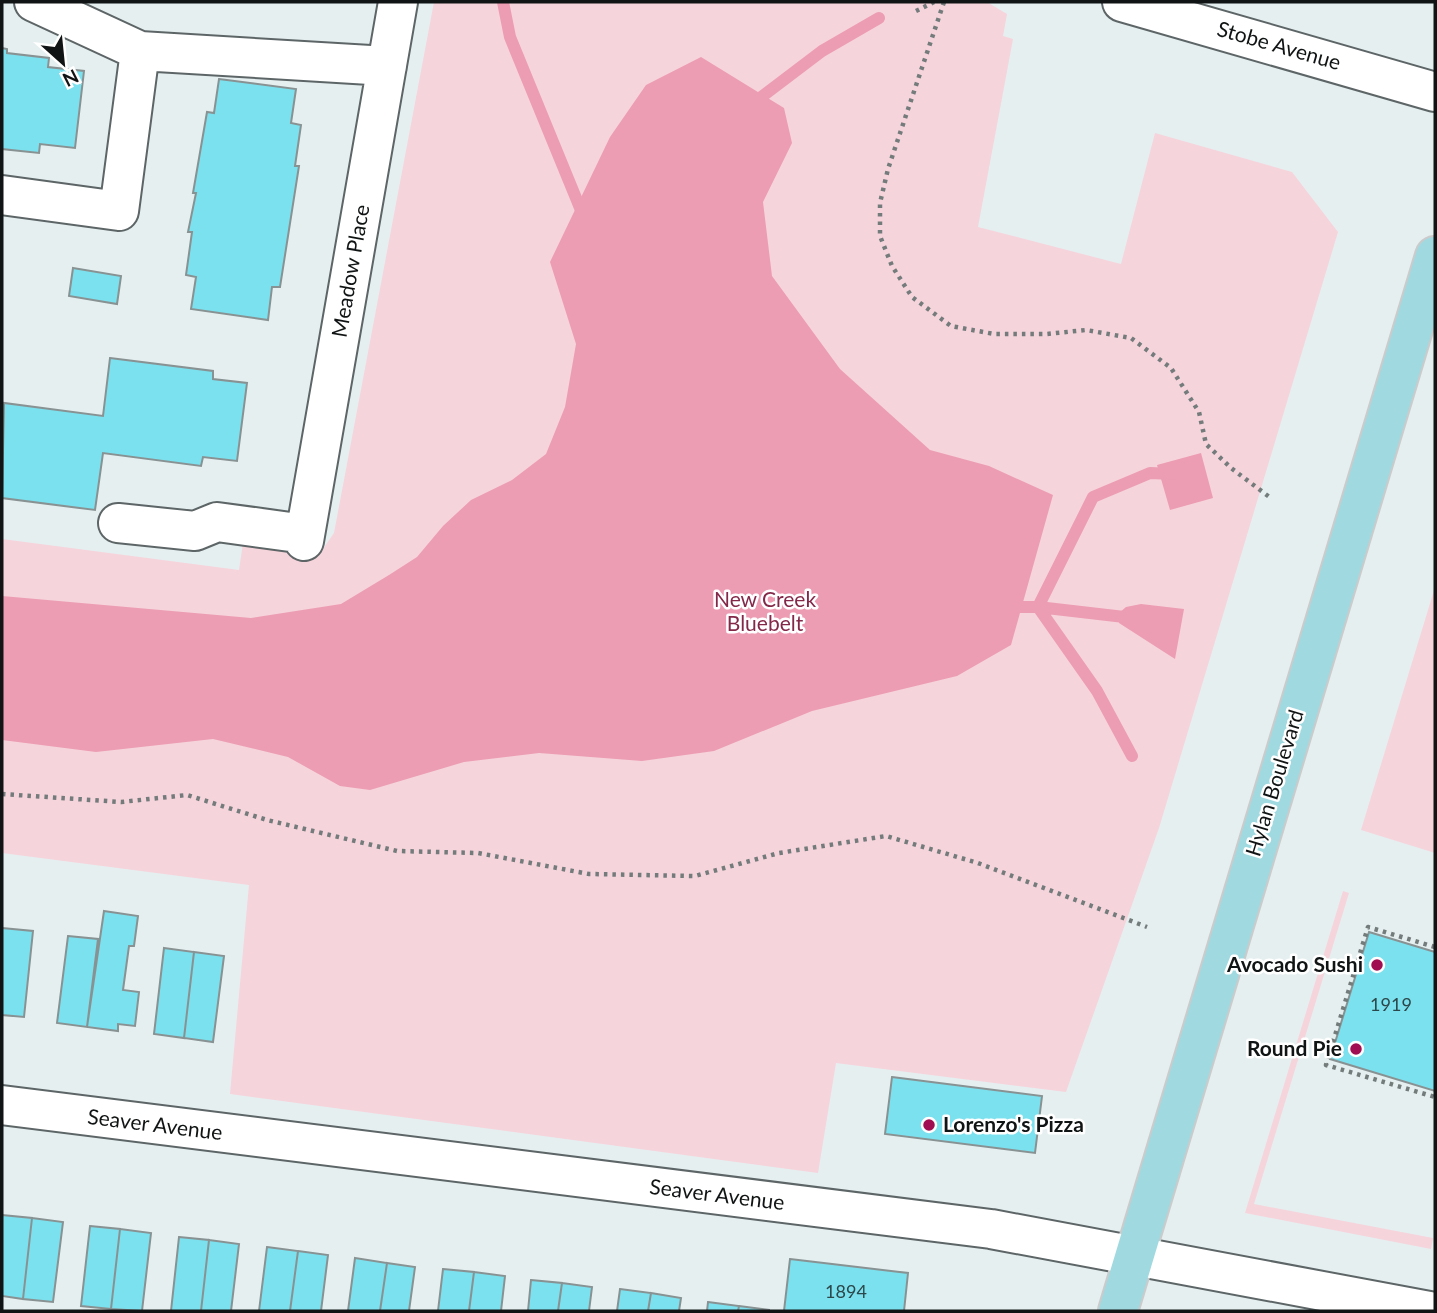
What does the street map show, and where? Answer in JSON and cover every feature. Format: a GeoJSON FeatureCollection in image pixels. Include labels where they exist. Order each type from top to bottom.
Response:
{"type":"FeatureCollection","features":[{"type":"Feature","properties":{"kind":"main road","name":"Hylan Boulevard"},"geometry":{"type":"LineString","coordinates":[[1118,1311],[1435,256]]}},
{"type":"Feature","properties":{"kind":"street"},"geometry":{"type":"LineString","coordinates":[[34,2],[140,51],[387,66]]}},
{"type":"Feature","properties":{"kind":"street","name":"Meadow Place"},"geometry":{"type":"LineString","coordinates":[[118,523],[195,531],[217,522],[305,537],[398,2]]}},
{"type":"Feature","properties":{"kind":"street","name":"Stobe Avenue"},"geometry":{"type":"LineString","coordinates":[[1122,2],[1435,92]]}},
{"type":"Feature","properties":{"kind":"street"},"geometry":{"type":"LineString","coordinates":[[2,195],[119,211],[140,51]]}},
{"type":"Feature","properties":{"kind":"street","name":"Seaver Avenue"},"geometry":{"type":"LineString","coordinates":[[2,1105],[991,1229],[1429,1311]]}},
{"type":"Feature","properties":{"kind":"path"},"geometry":{"type":"LineString","coordinates":[[916,12],[934,2]]}},
{"type":"Feature","properties":{"kind":"path"},"geometry":{"type":"LineString","coordinates":[[944,2],[888,169],[880,203],[880,236],[892,266],[912,297],[951,326],[994,334],[1047,334],[1086,330],[1131,338],[1171,368],[1199,412],[1206,444],[1231,468],[1272,499]]}},
{"type":"Feature","properties":{"kind":"path"},"geometry":{"type":"LineString","coordinates":[[2,794],[121,802],[187,795],[267,820],[397,852],[478,853],[589,874],[695,876],[779,853],[886,836],[978,863],[1147,927]]}},
{"type":"Feature","properties":{"kind":"path"},"geometry":{"type":"LineString","coordinates":[[1435,947],[1368,927],[1326,1065],[1435,1097]]}},
{"type":"Feature","properties":{"kind":"green space","name":"New Creek Bluebelt"},"geometry":{"type":"Polygon","coordinates":[[[434,2],[987,2],[1007,14],[1003,36],[1013,39],[978,227],[1121,264],[1155,133],[1292,172],[1338,232],[1159,828],[1066,1092],[836,1063],[818,1173],[230,1094],[249,885],[2,853],[2,539],[239,570],[243,543],[318,556],[334,533],[434,2]]]}},
{"type":"Feature","properties":{"kind":"green space"},"geometry":{"type":"Polygon","coordinates":[[[1435,587],[1435,853],[1361,830],[1435,587]]]}},
{"type":"Feature","properties":{"kind":"green space"},"geometry":{"type":"Polygon","coordinates":[[[1343,891],[1349,893],[1254,1204],[1433,1238],[1431,1249],[1245,1213],[1343,891]]]}},
{"type":"Feature","properties":{"kind":"shaded area"},"geometry":{"type":"Polygon","coordinates":[[[701,57],[784,108],[792,143],[763,202],[772,276],[840,369],[930,450],[989,466],[1053,495],[1011,645],[957,676],[812,711],[714,751],[642,761],[539,753],[464,762],[370,790],[340,786],[288,757],[213,739],[96,752],[2,740],[2,596],[251,618],[341,604],[417,557],[443,526],[471,500],[512,480],[546,454],[565,407],[576,344],[550,262],[610,137],[646,85],[701,57]]]}},
{"type":"Feature","properties":{"kind":"shaded area"},"geometry":{"type":"Polygon","coordinates":[[[1201,453],[1213,498],[1170,510],[1157,465],[1201,453]]]}},
{"type":"Feature","properties":{"kind":"shaded area"},"geometry":{"type":"Polygon","coordinates":[[[1141,604],[1184,609],[1175,659],[1119,623],[1119,613],[1126,607],[1141,604]]]}},
{"type":"Feature","properties":{"kind":"building"},"geometry":{"type":"Polygon","coordinates":[[[2,48],[7,49],[7,53],[49,58],[48,67],[84,71],[75,148],[40,144],[39,153],[2,149],[2,48]]]}},
{"type":"Feature","properties":{"kind":"building"},"geometry":{"type":"Polygon","coordinates":[[[219,79],[296,89],[291,123],[301,125],[295,166],[299,166],[280,287],[272,287],[268,320],[191,309],[196,277],[186,275],[192,232],[188,232],[207,112],[214,113],[219,79]]]}},
{"type":"Feature","properties":{"kind":"building"},"geometry":{"type":"Polygon","coordinates":[[[73,268],[121,276],[117,304],[69,296],[73,268]]]}},
{"type":"Feature","properties":{"kind":"building"},"geometry":{"type":"Polygon","coordinates":[[[110,358],[213,371],[213,379],[247,383],[237,461],[203,457],[201,466],[103,453],[95,510],[2,498],[4,403],[103,416],[110,358]]]}},
{"type":"Feature","properties":{"kind":"building"},"geometry":{"type":"Polygon","coordinates":[[[104,911],[138,916],[134,946],[129,946],[123,990],[139,992],[135,1026],[118,1024],[118,1031],[87,1027],[104,911]]]}},
{"type":"Feature","properties":{"kind":"building"},"geometry":{"type":"Polygon","coordinates":[[[2,928],[33,931],[24,1017],[2,1015],[2,928]]]}},
{"type":"Feature","properties":{"kind":"building"},"geometry":{"type":"Polygon","coordinates":[[[1369,932],[1435,952],[1435,1091],[1330,1059],[1369,932]]]}},
{"type":"Feature","properties":{"kind":"building"},"geometry":{"type":"Polygon","coordinates":[[[68,936],[98,939],[87,1027],[57,1023],[68,936]]]}},
{"type":"Feature","properties":{"kind":"building"},"geometry":{"type":"Polygon","coordinates":[[[164,948],[194,952],[184,1038],[154,1034],[164,948]]]}},
{"type":"Feature","properties":{"kind":"building"},"geometry":{"type":"Polygon","coordinates":[[[194,952],[224,956],[213,1042],[184,1038],[194,952]]]}},
{"type":"Feature","properties":{"kind":"building"},"geometry":{"type":"Polygon","coordinates":[[[892,1077],[1042,1096],[1035,1153],[885,1134],[892,1077]]]}},
{"type":"Feature","properties":{"kind":"building"},"geometry":{"type":"Polygon","coordinates":[[[2,1215],[32,1218],[23,1299],[2,1296],[2,1215]]]}},
{"type":"Feature","properties":{"kind":"building"},"geometry":{"type":"Polygon","coordinates":[[[32,1218],[63,1222],[53,1302],[23,1299],[32,1218]]]}},
{"type":"Feature","properties":{"kind":"building"},"geometry":{"type":"Polygon","coordinates":[[[90,1226],[120,1229],[111,1309],[81,1306],[90,1226]]]}},
{"type":"Feature","properties":{"kind":"building"},"geometry":{"type":"Polygon","coordinates":[[[120,1229],[151,1233],[142,1311],[111,1309],[120,1229]]]}},
{"type":"Feature","properties":{"kind":"building"},"geometry":{"type":"Polygon","coordinates":[[[179,1237],[209,1240],[201,1311],[171,1311],[179,1237]]]}},
{"type":"Feature","properties":{"kind":"building"},"geometry":{"type":"Polygon","coordinates":[[[209,1240],[239,1244],[231,1311],[201,1311],[209,1240]]]}},
{"type":"Feature","properties":{"kind":"building"},"geometry":{"type":"Polygon","coordinates":[[[267,1247],[298,1251],[290,1311],[259,1311],[267,1247]]]}},
{"type":"Feature","properties":{"kind":"building"},"geometry":{"type":"Polygon","coordinates":[[[298,1251],[328,1255],[321,1311],[290,1311],[298,1251]]]}},
{"type":"Feature","properties":{"kind":"building"},"geometry":{"type":"Polygon","coordinates":[[[355,1258],[387,1263],[380,1311],[348,1311],[355,1258]]]}},
{"type":"Feature","properties":{"kind":"building"},"geometry":{"type":"Polygon","coordinates":[[[790,1259],[908,1273],[904,1311],[784,1311],[790,1259]]]}},
{"type":"Feature","properties":{"kind":"building"},"geometry":{"type":"Polygon","coordinates":[[[387,1263],[415,1267],[409,1311],[380,1311],[387,1263]]]}},
{"type":"Feature","properties":{"kind":"building"},"geometry":{"type":"Polygon","coordinates":[[[443,1269],[474,1272],[469,1311],[438,1311],[443,1269]]]}},
{"type":"Feature","properties":{"kind":"building"},"geometry":{"type":"Polygon","coordinates":[[[474,1272],[505,1276],[501,1311],[469,1311],[474,1272]]]}},
{"type":"Feature","properties":{"kind":"building"},"geometry":{"type":"Polygon","coordinates":[[[531,1280],[562,1283],[558,1311],[528,1311],[531,1280]]]}},
{"type":"Feature","properties":{"kind":"building"},"geometry":{"type":"Polygon","coordinates":[[[562,1283],[592,1287],[589,1311],[558,1311],[562,1283]]]}},
{"type":"Feature","properties":{"kind":"building"},"geometry":{"type":"Polygon","coordinates":[[[620,1289],[651,1293],[648,1311],[617,1311],[620,1289]]]}},
{"type":"Feature","properties":{"kind":"building"},"geometry":{"type":"Polygon","coordinates":[[[651,1293],[681,1298],[679,1311],[648,1311],[651,1293]]]}},
{"type":"Feature","properties":{"kind":"building"},"geometry":{"type":"Polygon","coordinates":[[[708,1302],[739,1306],[738,1311],[707,1311],[708,1302]]]}},
{"type":"Feature","properties":{"kind":"building"},"geometry":{"type":"Polygon","coordinates":[[[739,1306],[769,1310],[769,1311],[738,1311],[739,1306]]]}},
{"type":"Feature","properties":{"kind":"waterway"},"geometry":{"type":"LineString","coordinates":[[503,2],[510,37],[585,220]]}},
{"type":"Feature","properties":{"kind":"waterway"},"geometry":{"type":"LineString","coordinates":[[752,104],[822,51],[879,18]]}},
{"type":"Feature","properties":{"kind":"waterway"},"geometry":{"type":"LineString","coordinates":[[1132,756],[1097,691],[1038,607],[1093,497],[1150,473],[1173,474]]}},
{"type":"Feature","properties":{"kind":"waterway"},"geometry":{"type":"LineString","coordinates":[[1005,607],[1038,607],[1133,618]]}},
{"type":"Feature","properties":{"kind":"place","name":"Avocado Sushi"},"geometry":{"type":"Point","coordinates":[1377,965]}},
{"type":"Feature","properties":{"kind":"place","name":"Round Pie"},"geometry":{"type":"Point","coordinates":[1356,1049]}},
{"type":"Feature","properties":{"kind":"place","name":"Lorenzo's Pizza"},"geometry":{"type":"Point","coordinates":[929,1125]}}]}
